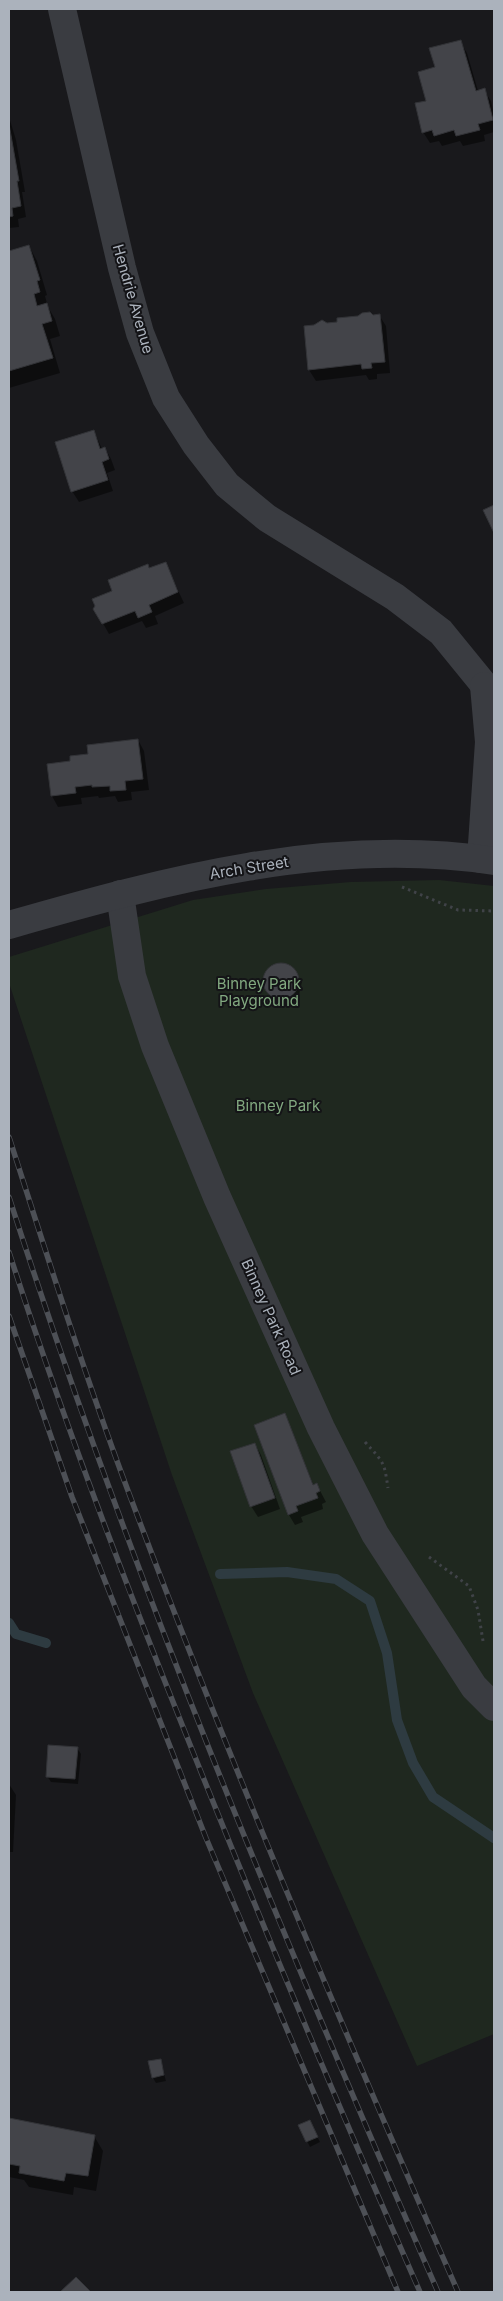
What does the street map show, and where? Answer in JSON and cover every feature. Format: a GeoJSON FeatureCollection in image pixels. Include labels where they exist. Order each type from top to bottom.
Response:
{"type":"FeatureCollection","features":[{"type":"Feature","properties":{"kind":"street","name":"Hendrie Avenue"},"geometry":{"type":"LineString","coordinates":[[62,9],[122,268],[140,333],[166,398],[196,445],[227,485],[267,518],[395,597],[441,632],[489,691],[487,860]]}},
{"type":"Feature","properties":{"kind":"street","name":"Arch Street"},"geometry":{"type":"LineString","coordinates":[[9,926],[120,894],[249,866],[331,857],[429,854],[487,860]]}},
{"type":"Feature","properties":{"kind":"street","name":"Binney Park Road"},"geometry":{"type":"LineString","coordinates":[[120,894],[132,976],[155,1046],[217,1197],[321,1428],[375,1534],[474,1687],[494,1707]]}},
{"type":"Feature","properties":{"kind":"path"},"geometry":{"type":"LineString","coordinates":[[393,884],[458,910],[494,911]]}},
{"type":"Feature","properties":{"kind":"path"},"geometry":{"type":"LineString","coordinates":[[359,1435],[385,1465],[389,1491]]}},
{"type":"Feature","properties":{"kind":"path"},"geometry":{"type":"LineString","coordinates":[[423,1552],[436,1564],[469,1586],[478,1610],[484,1645]]}},
{"type":"Feature","properties":{"kind":"green space","name":"Binney Park"},"geometry":{"type":"Polygon","coordinates":[[[439,880],[494,886],[494,2034],[417,2066],[253,1693],[172,1475],[9,983],[9,957],[193,900],[266,889],[351,882],[439,880]]]}},
{"type":"Feature","properties":{"kind":"building"},"geometry":{"type":"Polygon","coordinates":[[[461,40],[476,91],[485,88],[493,120],[478,124],[480,130],[456,136],[454,130],[434,136],[432,130],[422,133],[415,103],[426,101],[418,72],[435,67],[429,48],[461,40]]]}},
{"type":"Feature","properties":{"kind":"building"},"geometry":{"type":"Polygon","coordinates":[[[9,124],[19,181],[17,181],[21,206],[12,208],[13,216],[9,217],[9,124]]]}},
{"type":"Feature","properties":{"kind":"building"},"geometry":{"type":"Polygon","coordinates":[[[29,245],[40,280],[37,281],[40,292],[34,294],[37,306],[47,303],[52,321],[42,324],[53,358],[9,371],[9,251],[29,245]]]}},
{"type":"Feature","properties":{"kind":"building"},"geometry":{"type":"Polygon","coordinates":[[[370,312],[373,315],[380,314],[385,362],[371,363],[372,368],[362,369],[361,364],[308,370],[304,326],[314,325],[322,320],[327,323],[337,322],[337,318],[358,316],[362,313],[370,312]]]}},
{"type":"Feature","properties":{"kind":"building"},"geometry":{"type":"Polygon","coordinates":[[[94,430],[100,449],[105,447],[109,459],[102,462],[108,480],[71,492],[55,442],[94,430]]]}},
{"type":"Feature","properties":{"kind":"building"},"geometry":{"type":"Polygon","coordinates":[[[494,505],[494,533],[483,510],[494,505]]]}},
{"type":"Feature","properties":{"kind":"building"},"geometry":{"type":"Polygon","coordinates":[[[166,562],[178,592],[149,605],[152,612],[138,618],[135,611],[102,624],[93,609],[95,606],[92,599],[112,591],[108,580],[148,564],[149,568],[166,562]]]}},
{"type":"Feature","properties":{"kind":"building"},"geometry":{"type":"Polygon","coordinates":[[[138,739],[143,779],[125,781],[126,790],[110,791],[110,786],[92,787],[92,785],[75,787],[76,793],[51,796],[47,764],[70,761],[70,756],[88,754],[87,745],[138,739]]]}},
{"type":"Feature","properties":{"kind":"building"},"geometry":{"type":"Polygon","coordinates":[[[281,963],[294,968],[299,981],[294,994],[281,999],[268,994],[263,981],[268,968],[281,963]]]}},
{"type":"Feature","properties":{"kind":"building"},"geometry":{"type":"Polygon","coordinates":[[[285,1413],[313,1485],[317,1483],[320,1491],[316,1493],[318,1498],[296,1506],[298,1511],[288,1515],[254,1425],[285,1413]]]}},
{"type":"Feature","properties":{"kind":"building"},"geometry":{"type":"Polygon","coordinates":[[[255,1443],[275,1498],[250,1507],[230,1451],[255,1443]]]}},
{"type":"Feature","properties":{"kind":"building"},"geometry":{"type":"Polygon","coordinates":[[[48,1745],[78,1747],[75,1779],[46,1777],[48,1745]]]}},
{"type":"Feature","properties":{"kind":"building"},"geometry":{"type":"Polygon","coordinates":[[[161,2059],[164,2075],[152,2078],[148,2061],[161,2059]]]}},
{"type":"Feature","properties":{"kind":"building"},"geometry":{"type":"Polygon","coordinates":[[[9,2118],[95,2135],[88,2176],[66,2173],[64,2181],[19,2173],[20,2166],[9,2164],[9,2118]]]}},
{"type":"Feature","properties":{"kind":"building"},"geometry":{"type":"Polygon","coordinates":[[[310,2120],[318,2137],[306,2142],[298,2125],[310,2120]]]}},
{"type":"Feature","properties":{"kind":"building"},"geometry":{"type":"Polygon","coordinates":[[[76,2277],[91,2292],[60,2292],[76,2277]]]}},
{"type":"Feature","properties":{"kind":"waterway"},"geometry":{"type":"LineString","coordinates":[[220,1574],[287,1572],[336,1579],[370,1601],[387,1653],[397,1720],[413,1763],[433,1797],[494,1838]]}},
{"type":"Feature","properties":{"kind":"waterway"},"geometry":{"type":"LineString","coordinates":[[9,1623],[16,1634],[46,1643]]}},
{"type":"Feature","properties":{"kind":"railway"},"geometry":{"type":"LineString","coordinates":[[9,1137],[94,1395],[163,1583],[285,1888],[458,2292]]}},
{"type":"Feature","properties":{"kind":"railway"},"geometry":{"type":"LineString","coordinates":[[9,1197],[55,1337],[156,1613],[265,1886],[438,2292]]}},
{"type":"Feature","properties":{"kind":"railway"},"geometry":{"type":"LineString","coordinates":[[9,1252],[69,1430],[158,1664],[298,2008],[420,2292]]}},
{"type":"Feature","properties":{"kind":"railway"},"geometry":{"type":"LineString","coordinates":[[9,1316],[72,1497],[206,1838],[398,2292]]}},
{"type":"Feature","properties":{"kind":"park label","name":"Binney Park Playground"},"geometry":{"type":"Point","coordinates":[259,992]}}]}
